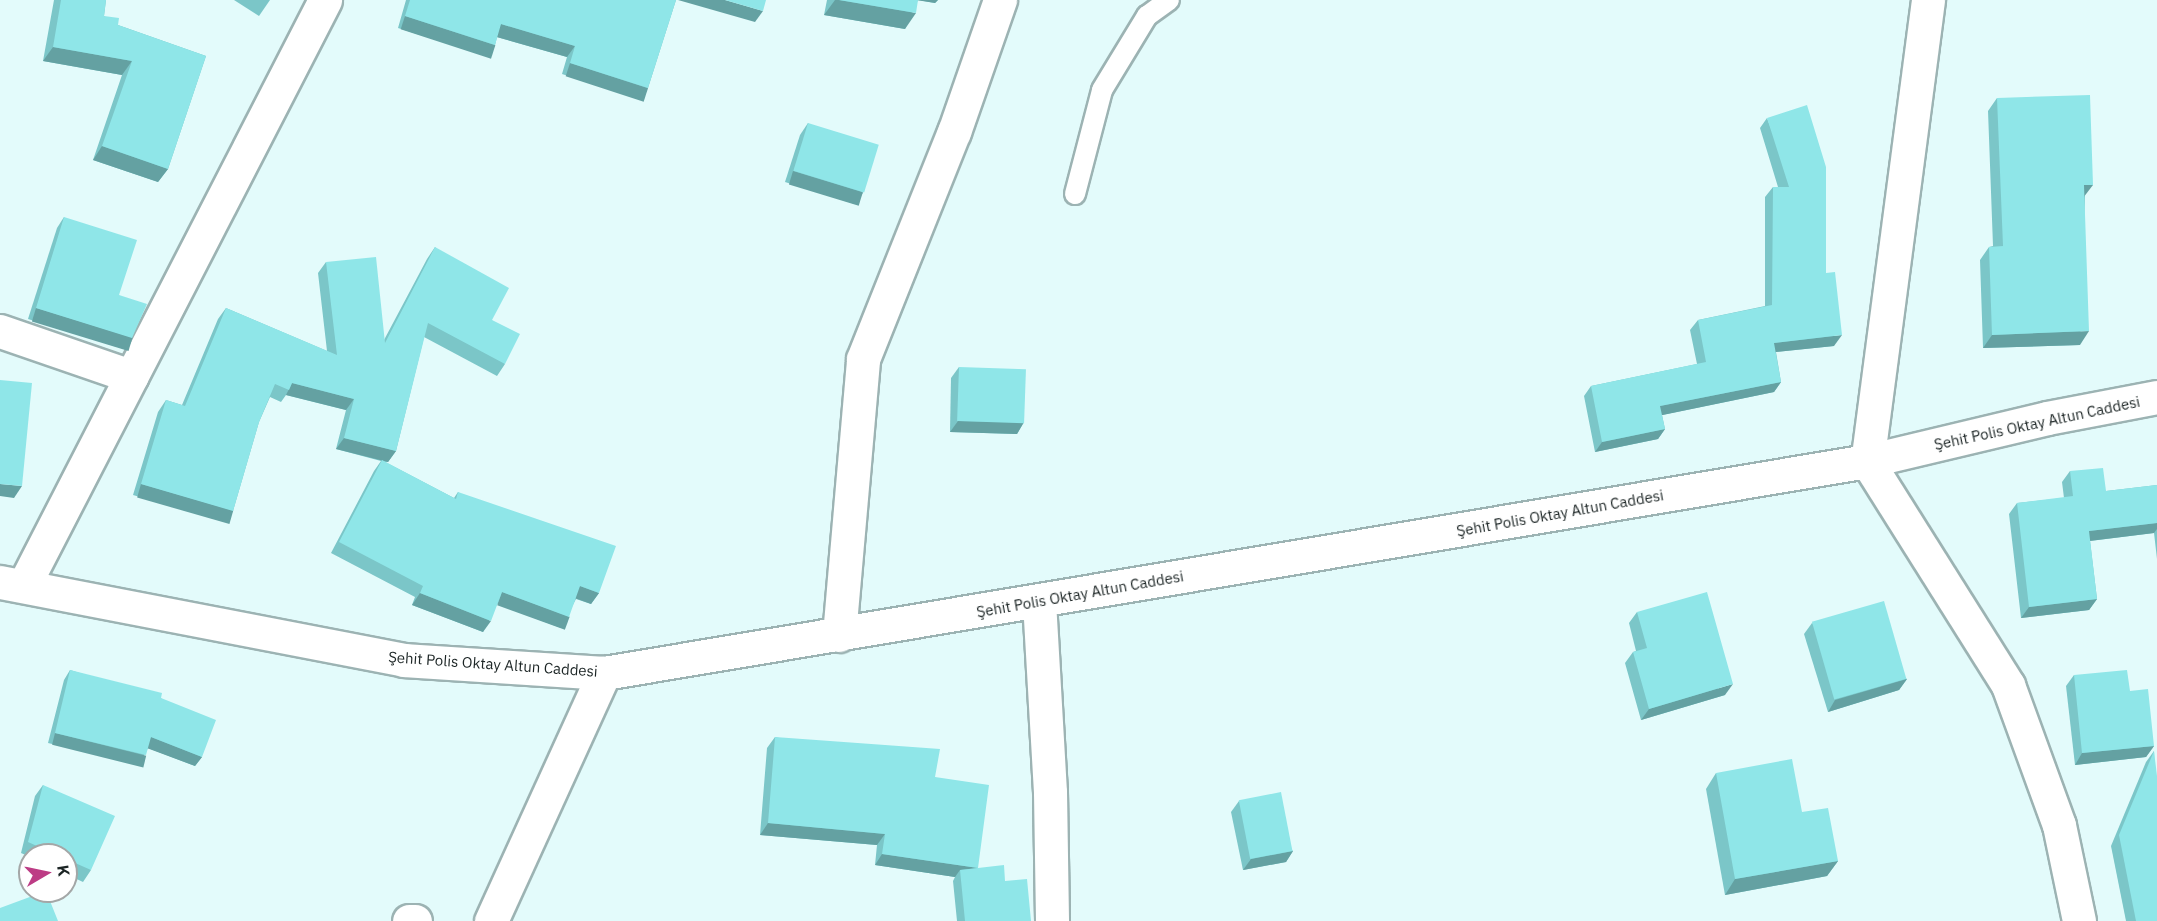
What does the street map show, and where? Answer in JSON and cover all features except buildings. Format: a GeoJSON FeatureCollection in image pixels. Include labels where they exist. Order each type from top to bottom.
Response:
{"type":"FeatureCollection","features":[{"type":"Feature","properties":{"kind":"street"},"geometry":{"type":"LineString","coordinates":[[12,583],[131,376],[325,0]]}},
{"type":"Feature","properties":{"kind":"street"},"geometry":{"type":"LineString","coordinates":[[839,635],[863,359],[954,132],[1000,0]]}},
{"type":"Feature","properties":{"kind":"street"},"geometry":{"type":"LineString","coordinates":[[1928,0],[1867,461],[2008,685],[2059,825],[2079,921]]}},
{"type":"Feature","properties":{"kind":"street"},"geometry":{"type":"LineString","coordinates":[[0,331],[131,376]]}},
{"type":"Feature","properties":{"kind":"street","name":"Şehit Polis Oktay Altun Caddesi"},"geometry":{"type":"LineString","coordinates":[[12,583],[404,660],[604,673],[1039,602],[1867,461],[2048,418],[2157,397]]}},
{"type":"Feature","properties":{"kind":"street"},"geometry":{"type":"LineString","coordinates":[[1039,602],[1050,792],[1052,921]]}},
{"type":"Feature","properties":{"kind":"street"},"geometry":{"type":"LineString","coordinates":[[491,921],[604,673]]}},
{"type":"Feature","properties":{"kind":"street"},"geometry":{"type":"LineString","coordinates":[[409,921],[415,921]]}},
{"type":"Feature","properties":{"kind":"lane"},"geometry":{"type":"LineString","coordinates":[[1075,194],[1102,90],[1147,16],[1169,0]]}}]}
